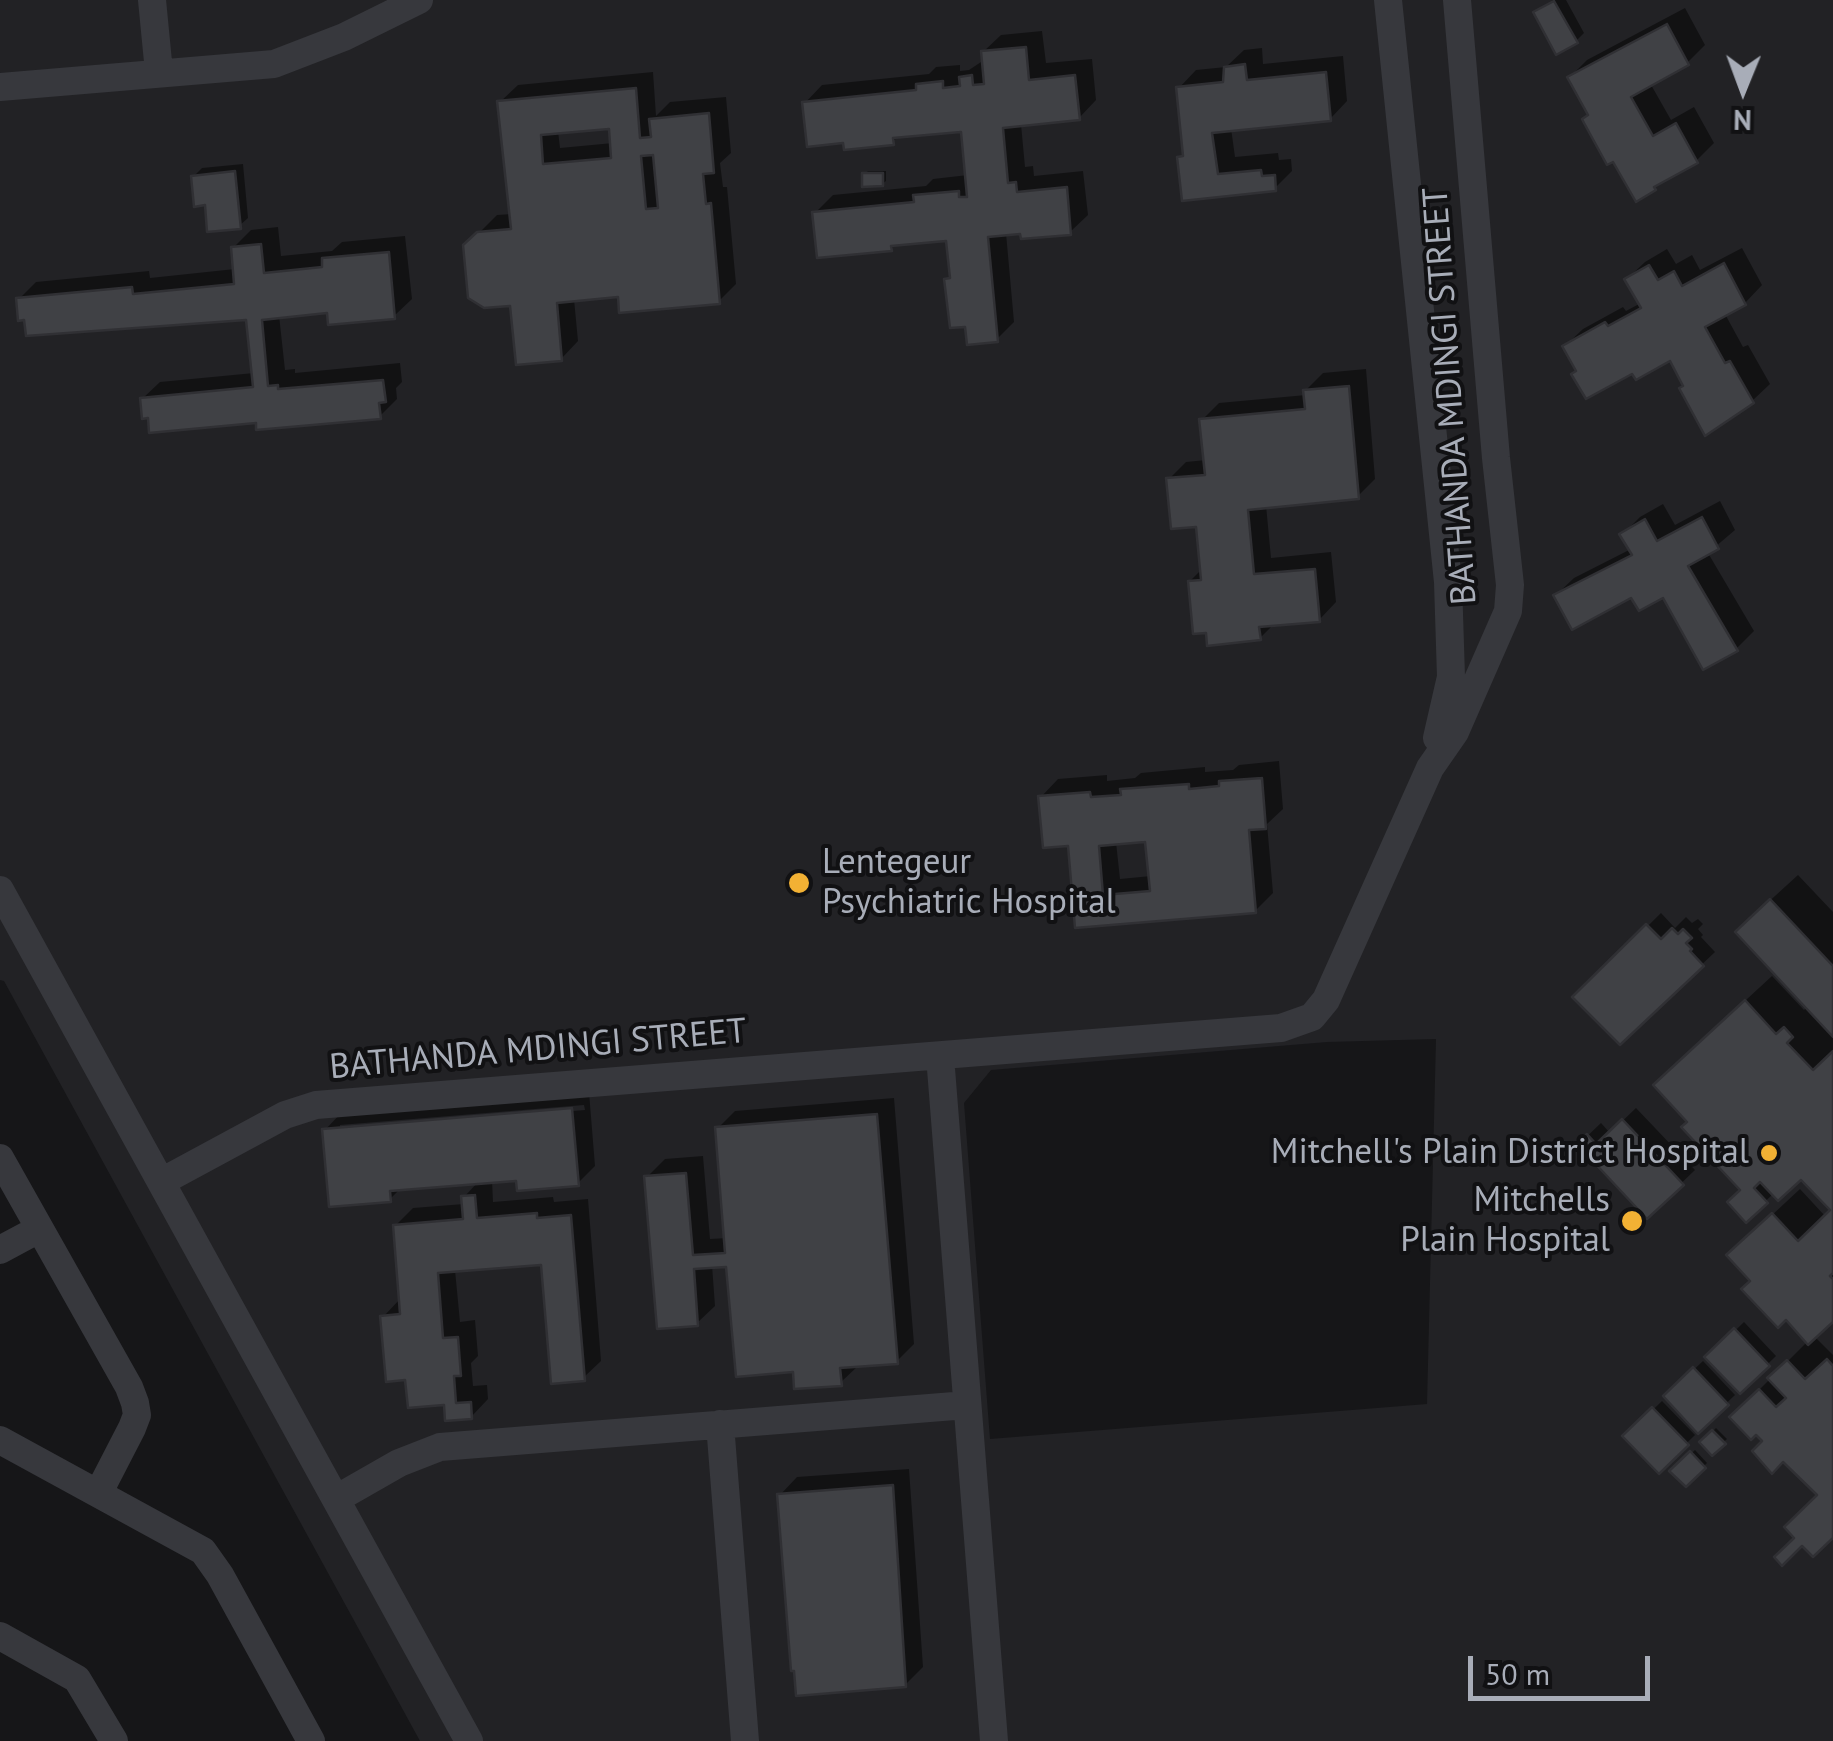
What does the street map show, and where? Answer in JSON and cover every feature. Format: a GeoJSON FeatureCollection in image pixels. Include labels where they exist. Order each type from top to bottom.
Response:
{"type":"FeatureCollection","features":[{"type":"Feature","properties":{"kind":"street"},"geometry":{"type":"LineString","coordinates":[[152,0],[159,72]]}},
{"type":"Feature","properties":{"kind":"street"},"geometry":{"type":"LineString","coordinates":[[0,88],[274,64],[344,38],[418,0]]}},
{"type":"Feature","properties":{"kind":"street","name":"BATHANDA MDINGI STREET"},"geometry":{"type":"LineString","coordinates":[[1388,0],[1448,582],[1450,677],[1430,768]]}},
{"type":"Feature","properties":{"kind":"street","name":"BATHANDA MDINGI STREET"},"geometry":{"type":"LineString","coordinates":[[161,1182],[285,1114],[316,1105],[1281,1028],[1302,1023],[1320,1009],[1430,768],[1454,732],[1508,611],[1510,585],[1457,0]]}},
{"type":"Feature","properties":{"kind":"street"},"geometry":{"type":"LineString","coordinates":[[0,890],[469,1741]]}},
{"type":"Feature","properties":{"kind":"street"},"geometry":{"type":"LineString","coordinates":[[940,1056],[994,1741]]}},
{"type":"Feature","properties":{"kind":"street"},"geometry":{"type":"LineString","coordinates":[[0,1158],[135,1403],[137,1415],[132,1428],[98,1492]]}},
{"type":"Feature","properties":{"kind":"street"},"geometry":{"type":"LineString","coordinates":[[0,1250],[40,1229]]}},
{"type":"Feature","properties":{"kind":"street"},"geometry":{"type":"LineString","coordinates":[[336,1499],[399,1463],[440,1448],[967,1405]]}},
{"type":"Feature","properties":{"kind":"street"},"geometry":{"type":"LineString","coordinates":[[720,1424],[745,1741]]}},
{"type":"Feature","properties":{"kind":"street"},"geometry":{"type":"LineString","coordinates":[[0,1440],[202,1551],[220,1575],[311,1741]]}},
{"type":"Feature","properties":{"kind":"street"},"geometry":{"type":"LineString","coordinates":[[0,1636],[77,1680],[114,1741]]}},
{"type":"Feature","properties":{"kind":"shaded area","name":"Lentegeur Psychiatric Hospital"},"geometry":{"type":"Polygon","coordinates":[[[0,0],[1833,0],[1833,1741],[420,1741],[4,981],[0,980],[0,0]],[[1436,1039],[1327,1042],[991,1070],[964,1103],[990,1439],[1427,1404],[1436,1039]]]}},
{"type":"Feature","properties":{"kind":"building"},"geometry":{"type":"Polygon","coordinates":[[[1554,1],[1578,43],[1556,55],[1533,12],[1554,1]]]}},
{"type":"Feature","properties":{"kind":"building"},"geometry":{"type":"Polygon","coordinates":[[[1667,24],[1689,65],[1631,97],[1653,136],[1676,123],[1698,163],[1654,187],[1656,190],[1636,202],[1613,162],[1607,165],[1582,119],[1588,115],[1567,77],[1667,24]]]}},
{"type":"Feature","properties":{"kind":"building"},"geometry":{"type":"Polygon","coordinates":[[[1026,47],[1029,80],[1075,75],[1080,120],[1003,128],[1008,183],[1016,182],[1017,192],[1067,187],[1071,235],[988,237],[998,342],[967,345],[965,327],[950,328],[944,279],[950,278],[946,241],[817,258],[812,212],[914,202],[913,195],[959,191],[959,197],[967,197],[961,132],[893,138],[894,145],[844,150],[843,143],[807,147],[802,102],[916,90],[916,84],[943,81],[943,88],[960,86],[959,77],[972,75],[973,85],[984,84],[981,51],[1026,47]]]}},
{"type":"Feature","properties":{"kind":"building"},"geometry":{"type":"Polygon","coordinates":[[[1245,64],[1247,80],[1326,72],[1331,121],[1212,133],[1218,174],[1261,170],[1262,176],[1275,175],[1276,191],[1182,201],[1177,157],[1183,156],[1176,87],[1223,82],[1224,67],[1245,64]]]}},
{"type":"Feature","properties":{"kind":"building"},"geometry":{"type":"Polygon","coordinates":[[[636,88],[640,138],[651,137],[649,119],[709,113],[714,173],[703,174],[706,204],[711,203],[720,304],[619,313],[618,297],[557,303],[562,361],[516,365],[510,306],[484,308],[468,298],[463,245],[477,232],[511,229],[497,101],[636,88]],[[609,129],[541,135],[543,164],[611,158],[609,129]],[[653,155],[641,156],[646,209],[658,208],[653,155]]]}},
{"type":"Feature","properties":{"kind":"building"},"geometry":{"type":"Polygon","coordinates":[[[235,171],[241,229],[207,232],[205,205],[194,207],[191,176],[235,171]]]}},
{"type":"Feature","properties":{"kind":"building"},"geometry":{"type":"Polygon","coordinates":[[[862,173],[883,173],[883,186],[862,187],[862,173]]]}},
{"type":"Feature","properties":{"kind":"building"},"geometry":{"type":"Polygon","coordinates":[[[261,244],[264,273],[322,267],[322,258],[389,252],[395,319],[328,325],[327,313],[262,320],[268,386],[278,385],[278,389],[383,380],[386,402],[379,403],[381,419],[256,430],[256,423],[149,433],[148,418],[142,419],[140,398],[253,387],[246,320],[26,336],[24,320],[18,321],[16,298],[132,287],[133,294],[234,284],[231,247],[261,244]]]}},
{"type":"Feature","properties":{"kind":"building"},"geometry":{"type":"Polygon","coordinates":[[[1724,263],[1746,305],[1705,327],[1754,403],[1705,436],[1679,388],[1683,386],[1670,361],[1636,380],[1632,374],[1586,399],[1571,374],[1576,371],[1562,346],[1641,308],[1624,279],[1649,265],[1658,280],[1674,271],[1682,286],[1724,263]]]}},
{"type":"Feature","properties":{"kind":"building"},"geometry":{"type":"Polygon","coordinates":[[[1349,386],[1359,499],[1248,510],[1254,574],[1315,569],[1320,622],[1259,627],[1261,640],[1207,646],[1206,633],[1193,634],[1188,581],[1201,580],[1196,527],[1171,529],[1166,478],[1205,475],[1199,419],[1305,409],[1303,390],[1349,386]]]}},
{"type":"Feature","properties":{"kind":"building"},"geometry":{"type":"Polygon","coordinates":[[[1702,517],[1719,549],[1688,566],[1738,651],[1703,670],[1663,598],[1639,611],[1631,598],[1572,630],[1553,595],[1632,555],[1619,534],[1645,519],[1657,541],[1702,517]]]}},
{"type":"Feature","properties":{"kind":"building"},"geometry":{"type":"Polygon","coordinates":[[[1262,778],[1266,829],[1249,830],[1256,913],[1075,928],[1068,846],[1043,848],[1038,796],[1090,792],[1091,797],[1121,795],[1120,789],[1189,784],[1189,789],[1219,786],[1219,781],[1262,778]],[[1145,842],[1099,846],[1103,895],[1150,891],[1145,842]]]}},
{"type":"Feature","properties":{"kind":"building"},"geometry":{"type":"Polygon","coordinates":[[[1770,899],[1833,966],[1833,1037],[1735,932],[1770,899]]]}},
{"type":"Feature","properties":{"kind":"building"},"geometry":{"type":"Polygon","coordinates":[[[1646,924],[1661,939],[1672,928],[1678,934],[1683,929],[1692,938],[1686,943],[1690,951],[1704,966],[1620,1045],[1572,997],[1646,924]]]}},
{"type":"Feature","properties":{"kind":"building","name":"Mitchell's Plain District Hospital"},"geometry":{"type":"Polygon","coordinates":[[[1745,1000],[1776,1034],[1784,1027],[1793,1037],[1787,1043],[1813,1070],[1833,1051],[1833,1322],[1808,1345],[1786,1320],[1778,1328],[1741,1289],[1750,1281],[1726,1255],[1772,1213],[1798,1241],[1830,1210],[1801,1180],[1778,1201],[1760,1182],[1754,1188],[1768,1203],[1746,1223],[1727,1202],[1740,1190],[1681,1127],[1687,1122],[1653,1085],[1745,1000]]]}},
{"type":"Feature","properties":{"kind":"building"},"geometry":{"type":"Polygon","coordinates":[[[572,1108],[579,1186],[517,1191],[516,1181],[390,1191],[391,1202],[329,1207],[322,1129],[572,1108]]]}},
{"type":"Feature","properties":{"kind":"building"},"geometry":{"type":"Polygon","coordinates":[[[877,1114],[898,1364],[840,1368],[842,1386],[794,1389],[793,1372],[736,1377],[726,1267],[694,1269],[698,1326],[657,1329],[644,1176],[686,1173],[693,1255],[725,1253],[715,1127],[877,1114]]]}},
{"type":"Feature","properties":{"kind":"building"},"geometry":{"type":"Polygon","coordinates":[[[1622,1119],[1684,1185],[1647,1219],[1576,1143],[1587,1134],[1596,1144],[1622,1119]]]}},
{"type":"Feature","properties":{"kind":"building"},"geometry":{"type":"Polygon","coordinates":[[[475,1195],[477,1218],[537,1213],[537,1218],[571,1215],[585,1381],[551,1384],[541,1265],[438,1273],[443,1338],[458,1337],[461,1376],[454,1376],[456,1403],[471,1402],[472,1419],[445,1421],[444,1405],[408,1408],[405,1380],[386,1382],[380,1316],[400,1314],[393,1225],[463,1219],[461,1196],[475,1195]]]}},
{"type":"Feature","properties":{"kind":"building"},"geometry":{"type":"Polygon","coordinates":[[[1734,1328],[1770,1366],[1740,1394],[1704,1357],[1734,1328]]]}},
{"type":"Feature","properties":{"kind":"building"},"geometry":{"type":"Polygon","coordinates":[[[1827,1359],[1833,1366],[1833,1538],[1813,1557],[1802,1546],[1782,1566],[1774,1557],[1794,1538],[1784,1527],[1817,1495],[1783,1462],[1772,1474],[1752,1451],[1762,1441],[1756,1435],[1751,1440],[1729,1417],[1759,1389],[1776,1407],[1786,1398],[1767,1378],[1787,1360],[1805,1379],[1827,1359]]]}},
{"type":"Feature","properties":{"kind":"building"},"geometry":{"type":"Polygon","coordinates":[[[1693,1367],[1729,1405],[1698,1434],[1663,1396],[1693,1367]]]}},
{"type":"Feature","properties":{"kind":"building"},"geometry":{"type":"Polygon","coordinates":[[[1652,1407],[1689,1445],[1659,1474],[1622,1436],[1652,1407]]]}},
{"type":"Feature","properties":{"kind":"building"},"geometry":{"type":"Polygon","coordinates":[[[1712,1430],[1726,1444],[1712,1456],[1699,1442],[1712,1430]]]}},
{"type":"Feature","properties":{"kind":"building"},"geometry":{"type":"Polygon","coordinates":[[[1690,1451],[1706,1468],[1686,1487],[1669,1471],[1690,1451]]]}},
{"type":"Feature","properties":{"kind":"building"},"geometry":{"type":"Polygon","coordinates":[[[893,1485],[906,1687],[796,1696],[777,1494],[893,1485]]]}},
{"type":"Feature","properties":{"kind":"place","name":"Lentegeur Psychiatric Hospital"},"geometry":{"type":"Point","coordinates":[799,883]}},
{"type":"Feature","properties":{"kind":"place","name":"Mitchell's Plain District Hospital"},"geometry":{"type":"Point","coordinates":[1769,1153]}},
{"type":"Feature","properties":{"kind":"place","name":"Mitchells Plain Hospital"},"geometry":{"type":"Point","coordinates":[1632,1221]}}]}
